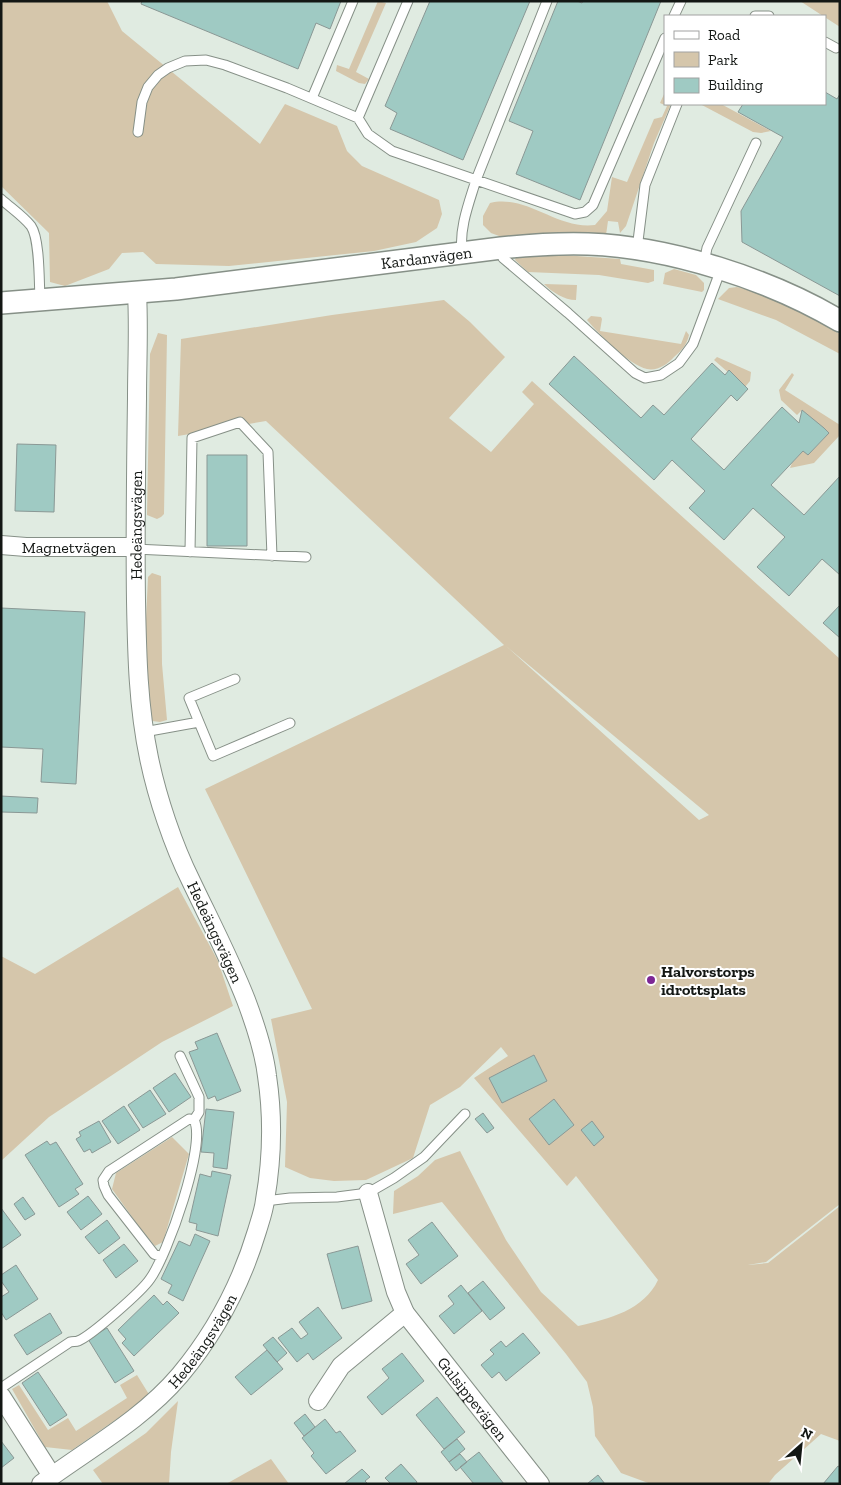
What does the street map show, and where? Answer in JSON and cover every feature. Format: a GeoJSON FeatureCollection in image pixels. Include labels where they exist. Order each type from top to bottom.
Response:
{"type":"FeatureCollection","features":[{"type":"Feature","properties":{"kind":"street","name":"Kardanvägen"},"geometry":{"type":"LineString","coordinates":[[1,303],[138,293],[500,248],[546,244],[589,244],[637,249],[712,266],[780,291],[840,321]]}},
{"type":"Feature","properties":{"kind":"street","name":"Hedeängsvägen"},"geometry":{"type":"LineString","coordinates":[[50,1481],[138,1414],[180,1375],[220,1320],[252,1246],[265,1201],[270,1158],[270,1116],[267,1075],[260,1040],[236,976],[206,910],[189,879],[162,810],[149,758],[139,702],[135,548],[138,293]]}},
{"type":"Feature","properties":{"kind":"street","name":"Magnetvägen"},"geometry":{"type":"LineString","coordinates":[[1,546],[135,548]]}},
{"type":"Feature","properties":{"kind":"street","name":"Gulsippevägen"},"geometry":{"type":"LineString","coordinates":[[368,1193],[396,1292],[405,1313],[540,1484]]}},
{"type":"Feature","properties":{"kind":"street"},"geometry":{"type":"LineString","coordinates":[[318,1401],[341,1366],[405,1313]]}},
{"type":"Feature","properties":{"kind":"street"},"geometry":{"type":"LineString","coordinates":[[1,1396],[50,1481]]}},
{"type":"Feature","properties":{"kind":"lane"},"geometry":{"type":"LineString","coordinates":[[312,98],[353,1]]}},
{"type":"Feature","properties":{"kind":"lane"},"geometry":{"type":"LineString","coordinates":[[358,118],[408,1]]}},
{"type":"Feature","properties":{"kind":"lane"},"geometry":{"type":"LineString","coordinates":[[462,252],[461,240],[468,204],[476,180],[547,1]]}},
{"type":"Feature","properties":{"kind":"lane"},"geometry":{"type":"LineString","coordinates":[[674,15],[681,1]]}},
{"type":"Feature","properties":{"kind":"lane"},"geometry":{"type":"LineString","coordinates":[[138,132],[142,102],[148,87],[158,76],[168,68],[185,61],[206,60],[226,65],[358,118],[368,134],[392,151],[575,214],[585,212],[593,205],[664,40]]}},
{"type":"Feature","properties":{"kind":"lane"},"geometry":{"type":"LineString","coordinates":[[826,43],[836,48]]}},
{"type":"Feature","properties":{"kind":"lane"},"geometry":{"type":"LineString","coordinates":[[637,249],[644,185],[677,105]]}},
{"type":"Feature","properties":{"kind":"lane"},"geometry":{"type":"LineString","coordinates":[[500,248],[503,258],[635,373],[645,378],[661,375],[679,363],[693,344],[712,266],[707,248],[756,142]]}},
{"type":"Feature","properties":{"kind":"lane"},"geometry":{"type":"LineString","coordinates":[[1,199],[30,224],[34,232],[38,256],[40,300]]}},
{"type":"Feature","properties":{"kind":"lane"},"geometry":{"type":"LineString","coordinates":[[190,552],[192,438],[240,422],[268,452],[272,556]]}},
{"type":"Feature","properties":{"kind":"lane"},"geometry":{"type":"LineString","coordinates":[[135,548],[306,557]]}},
{"type":"Feature","properties":{"kind":"lane"},"geometry":{"type":"LineString","coordinates":[[235,679],[189,698],[214,756],[290,723]]}},
{"type":"Feature","properties":{"kind":"lane"},"geometry":{"type":"LineString","coordinates":[[144,732],[199,722]]}},
{"type":"Feature","properties":{"kind":"lane"},"geometry":{"type":"LineString","coordinates":[[180,1056],[199,1097],[199,1112],[194,1120]]}},
{"type":"Feature","properties":{"kind":"lane"},"geometry":{"type":"LineString","coordinates":[[265,1201],[290,1198],[337,1197],[368,1193],[424,1157],[465,1114]]}},
{"type":"Feature","properties":{"kind":"lane"},"geometry":{"type":"LineString","coordinates":[[162,1257],[154,1254],[114,1202],[104,1186],[103,1180],[109,1171],[189,1119],[194,1120]]}},
{"type":"Feature","properties":{"kind":"lane"},"geometry":{"type":"LineString","coordinates":[[1,1388],[70,1342],[79,1341],[103,1324],[150,1279],[162,1257],[176,1223],[186,1188],[195,1150],[197,1125],[194,1120]]}},
{"type":"Feature","properties":{"kind":"green space"},"geometry":{"type":"Polygon","coordinates":[[[1,1],[107,1],[122,31],[260,144],[285,104],[337,126],[347,151],[362,166],[439,200],[442,214],[437,228],[416,242],[374,251],[229,266],[156,264],[143,252],[122,253],[109,269],[65,286],[50,282],[49,233],[1,186],[1,1]]]}},
{"type":"Feature","properties":{"kind":"green space"},"geometry":{"type":"Polygon","coordinates":[[[378,1],[386,3],[356,72],[369,79],[365,84],[359,83],[336,71],[337,65],[349,69],[378,1]]]}},
{"type":"Feature","properties":{"kind":"green space"},"geometry":{"type":"Polygon","coordinates":[[[800,1],[840,1],[840,27],[826,18],[826,15],[822,15],[800,1]]]}},
{"type":"Feature","properties":{"kind":"green space"},"geometry":{"type":"Polygon","coordinates":[[[664,94],[664,105],[660,103],[664,94]]]}},
{"type":"Feature","properties":{"kind":"green space"},"geometry":{"type":"Polygon","coordinates":[[[665,105],[671,105],[654,143],[626,226],[620,233],[618,222],[608,221],[606,235],[499,236],[491,233],[483,225],[483,216],[490,203],[504,202],[517,203],[568,222],[581,225],[595,225],[607,211],[612,177],[627,182],[654,119],[662,117],[667,106],[665,105]]]}},
{"type":"Feature","properties":{"kind":"green space"},"geometry":{"type":"Polygon","coordinates":[[[702,105],[723,105],[771,131],[753,132],[702,105]]]}},
{"type":"Feature","properties":{"kind":"green space"},"geometry":{"type":"Polygon","coordinates":[[[562,255],[620,259],[621,264],[654,270],[654,281],[648,283],[599,275],[528,272],[515,260],[516,257],[520,256],[562,255]]]}},
{"type":"Feature","properties":{"kind":"green space"},"geometry":{"type":"Polygon","coordinates":[[[674,269],[696,275],[704,283],[704,290],[702,292],[663,284],[665,273],[674,269]]]}},
{"type":"Feature","properties":{"kind":"green space"},"geometry":{"type":"Polygon","coordinates":[[[544,284],[577,285],[576,300],[558,295],[544,284]]]}},
{"type":"Feature","properties":{"kind":"green space"},"geometry":{"type":"Polygon","coordinates":[[[737,287],[777,301],[840,334],[840,354],[776,320],[718,299],[729,288],[737,287]]]}},
{"type":"Feature","properties":{"kind":"green space"},"geometry":{"type":"Polygon","coordinates":[[[444,300],[470,322],[505,357],[449,418],[491,452],[534,404],[522,392],[532,381],[840,659],[840,1204],[766,1262],[748,1265],[768,1263],[840,1206],[840,1441],[821,1434],[775,1475],[768,1484],[651,1484],[621,1473],[595,1436],[593,1407],[587,1382],[442,1202],[393,1214],[394,1191],[418,1176],[435,1160],[460,1151],[506,1240],[541,1292],[578,1326],[624,1312],[644,1299],[652,1290],[658,1280],[576,1176],[567,1186],[474,1078],[508,1056],[501,1047],[460,1087],[430,1105],[413,1158],[366,1180],[334,1181],[310,1178],[285,1167],[287,1102],[271,1019],[312,1009],[205,789],[504,645],[266,421],[178,436],[181,339],[332,315],[444,300]],[[506,646],[699,820],[709,815],[506,646]]]}},
{"type":"Feature","properties":{"kind":"green space"},"geometry":{"type":"Polygon","coordinates":[[[591,316],[601,317],[600,331],[681,344],[686,331],[689,335],[683,348],[668,363],[662,367],[647,369],[632,362],[607,341],[587,320],[591,316]]]}},
{"type":"Feature","properties":{"kind":"green space"},"geometry":{"type":"Polygon","coordinates":[[[158,333],[167,335],[164,514],[157,519],[147,515],[150,354],[158,333]]]}},
{"type":"Feature","properties":{"kind":"green space"},"geometry":{"type":"Polygon","coordinates":[[[717,357],[751,372],[750,381],[745,387],[714,360],[717,357]]]}},
{"type":"Feature","properties":{"kind":"green space"},"geometry":{"type":"Polygon","coordinates":[[[792,373],[794,375],[785,390],[840,425],[840,435],[814,463],[790,468],[804,450],[811,452],[829,433],[802,410],[797,415],[781,400],[779,390],[792,373]]]}},
{"type":"Feature","properties":{"kind":"green space"},"geometry":{"type":"Polygon","coordinates":[[[152,573],[161,576],[162,664],[167,720],[160,722],[152,721],[149,717],[145,640],[148,577],[152,573]]]}},
{"type":"Feature","properties":{"kind":"green space"},"geometry":{"type":"Polygon","coordinates":[[[178,887],[218,961],[233,1006],[162,1042],[49,1117],[1,1161],[1,956],[35,974],[178,887]]]}},
{"type":"Feature","properties":{"kind":"green space"},"geometry":{"type":"Polygon","coordinates":[[[172,1137],[189,1154],[163,1242],[155,1246],[112,1189],[116,1173],[172,1137]]]}},
{"type":"Feature","properties":{"kind":"green space"},"geometry":{"type":"Polygon","coordinates":[[[137,1375],[150,1396],[72,1450],[45,1447],[12,1389],[19,1385],[48,1430],[68,1418],[76,1431],[127,1398],[120,1385],[137,1375]]]}},
{"type":"Feature","properties":{"kind":"green space"},"geometry":{"type":"Polygon","coordinates":[[[178,1401],[169,1484],[103,1484],[93,1470],[146,1433],[178,1401]]]}},
{"type":"Feature","properties":{"kind":"green space"},"geometry":{"type":"Polygon","coordinates":[[[271,1459],[289,1484],[226,1484],[271,1459]]]}},
{"type":"Feature","properties":{"kind":"building"},"geometry":{"type":"Polygon","coordinates":[[[142,1],[341,1],[330,29],[316,23],[298,69],[141,4],[142,1]]]}},
{"type":"Feature","properties":{"kind":"building"},"geometry":{"type":"Polygon","coordinates":[[[430,1],[530,1],[463,160],[390,129],[397,113],[385,106],[430,1]]]}},
{"type":"Feature","properties":{"kind":"building"},"geometry":{"type":"Polygon","coordinates":[[[558,1],[577,1],[582,3],[583,1],[661,1],[580,200],[516,174],[533,131],[509,121],[558,1]]]}},
{"type":"Feature","properties":{"kind":"building"},"geometry":{"type":"Polygon","coordinates":[[[826,93],[837,99],[840,94],[840,296],[742,242],[741,211],[783,137],[738,112],[742,105],[826,105],[826,93]]]}},
{"type":"Feature","properties":{"kind":"building"},"geometry":{"type":"Polygon","coordinates":[[[574,356],[641,418],[653,405],[664,415],[712,363],[725,375],[729,370],[748,389],[737,401],[731,395],[691,439],[724,470],[782,407],[799,423],[802,410],[824,428],[829,433],[808,455],[803,451],[771,485],[804,515],[840,476],[840,575],[822,559],[789,596],[757,567],[785,537],[753,508],[724,540],[689,508],[705,491],[672,460],[654,480],[549,384],[574,356]]]}},
{"type":"Feature","properties":{"kind":"building"},"geometry":{"type":"Polygon","coordinates":[[[17,444],[56,445],[54,512],[15,511],[17,444]]]}},
{"type":"Feature","properties":{"kind":"building"},"geometry":{"type":"Polygon","coordinates":[[[207,455],[247,455],[247,546],[207,546],[207,455]]]}},
{"type":"Feature","properties":{"kind":"building"},"geometry":{"type":"Polygon","coordinates":[[[840,605],[840,638],[823,623],[840,605]]]}},
{"type":"Feature","properties":{"kind":"building"},"geometry":{"type":"Polygon","coordinates":[[[1,608],[85,612],[76,784],[41,782],[43,749],[1,747],[1,608]]]}},
{"type":"Feature","properties":{"kind":"building"},"geometry":{"type":"Polygon","coordinates":[[[1,796],[38,798],[37,813],[1,812],[1,796]]]}},
{"type":"Feature","properties":{"kind":"building"},"geometry":{"type":"Polygon","coordinates":[[[217,1033],[241,1091],[217,1101],[215,1096],[208,1099],[189,1052],[198,1049],[195,1042],[217,1033]]]}},
{"type":"Feature","properties":{"kind":"building"},"geometry":{"type":"Polygon","coordinates":[[[534,1055],[547,1081],[502,1103],[489,1078],[534,1055]]]}},
{"type":"Feature","properties":{"kind":"building"},"geometry":{"type":"Polygon","coordinates":[[[175,1073],[191,1097],[169,1112],[153,1088],[175,1073]]]}},
{"type":"Feature","properties":{"kind":"building"},"geometry":{"type":"Polygon","coordinates":[[[150,1090],[166,1114],[143,1128],[128,1105],[150,1090]]]}},
{"type":"Feature","properties":{"kind":"building"},"geometry":{"type":"Polygon","coordinates":[[[554,1099],[574,1125],[549,1145],[529,1119],[554,1099]]]}},
{"type":"Feature","properties":{"kind":"building"},"geometry":{"type":"Polygon","coordinates":[[[124,1106],[140,1130],[118,1144],[102,1121],[124,1106]]]}},
{"type":"Feature","properties":{"kind":"building"},"geometry":{"type":"Polygon","coordinates":[[[206,1109],[234,1112],[227,1169],[213,1167],[214,1153],[201,1152],[206,1109]]]}},
{"type":"Feature","properties":{"kind":"building"},"geometry":{"type":"Polygon","coordinates":[[[483,1113],[494,1128],[487,1133],[475,1119],[483,1113]]]}},
{"type":"Feature","properties":{"kind":"building"},"geometry":{"type":"Polygon","coordinates":[[[99,1121],[111,1142],[92,1153],[90,1149],[84,1152],[76,1139],[81,1136],[79,1132],[99,1121]]]}},
{"type":"Feature","properties":{"kind":"building"},"geometry":{"type":"Polygon","coordinates":[[[592,1121],[604,1137],[594,1146],[581,1130],[592,1121]]]}},
{"type":"Feature","properties":{"kind":"building"},"geometry":{"type":"Polygon","coordinates":[[[47,1141],[50,1145],[56,1142],[83,1184],[75,1189],[79,1194],[59,1207],[25,1155],[47,1141]]]}},
{"type":"Feature","properties":{"kind":"building"},"geometry":{"type":"Polygon","coordinates":[[[212,1171],[231,1175],[218,1236],[196,1230],[197,1224],[189,1222],[200,1174],[211,1177],[212,1171]]]}},
{"type":"Feature","properties":{"kind":"building"},"geometry":{"type":"Polygon","coordinates":[[[88,1196],[102,1214],[81,1230],[67,1212],[88,1196]]]}},
{"type":"Feature","properties":{"kind":"building"},"geometry":{"type":"Polygon","coordinates":[[[23,1197],[35,1214],[25,1220],[14,1204],[23,1197]]]}},
{"type":"Feature","properties":{"kind":"building"},"geometry":{"type":"Polygon","coordinates":[[[1,1208],[21,1235],[1,1249],[1,1208]]]}},
{"type":"Feature","properties":{"kind":"building"},"geometry":{"type":"Polygon","coordinates":[[[107,1220],[120,1238],[99,1254],[85,1237],[107,1220]]]}},
{"type":"Feature","properties":{"kind":"building"},"geometry":{"type":"Polygon","coordinates":[[[432,1222],[458,1256],[421,1284],[406,1264],[419,1255],[408,1240],[432,1222]]]}},
{"type":"Feature","properties":{"kind":"building"},"geometry":{"type":"Polygon","coordinates":[[[195,1234],[210,1241],[183,1301],[168,1293],[172,1285],[161,1279],[179,1241],[190,1246],[195,1234]]]}},
{"type":"Feature","properties":{"kind":"building"},"geometry":{"type":"Polygon","coordinates":[[[124,1244],[138,1261],[116,1278],[103,1260],[124,1244]]]}},
{"type":"Feature","properties":{"kind":"building"},"geometry":{"type":"Polygon","coordinates":[[[358,1246],[372,1301],[342,1309],[327,1254],[358,1246]]]}},
{"type":"Feature","properties":{"kind":"building"},"geometry":{"type":"Polygon","coordinates":[[[16,1265],[38,1299],[6,1320],[1,1312],[1,1297],[9,1292],[1,1281],[1,1275],[16,1265]]]}},
{"type":"Feature","properties":{"kind":"building"},"geometry":{"type":"Polygon","coordinates":[[[483,1281],[505,1308],[490,1320],[468,1293],[483,1281]]]}},
{"type":"Feature","properties":{"kind":"building"},"geometry":{"type":"Polygon","coordinates":[[[461,1285],[482,1311],[454,1334],[439,1316],[454,1304],[448,1296],[461,1285]]]}},
{"type":"Feature","properties":{"kind":"building"},"geometry":{"type":"Polygon","coordinates":[[[154,1295],[163,1305],[167,1301],[179,1313],[134,1356],[122,1343],[126,1339],[118,1330],[154,1295]]]}},
{"type":"Feature","properties":{"kind":"building"},"geometry":{"type":"Polygon","coordinates":[[[318,1307],[342,1338],[313,1360],[308,1353],[297,1362],[278,1338],[292,1328],[301,1339],[308,1334],[299,1322],[318,1307]]]}},
{"type":"Feature","properties":{"kind":"building"},"geometry":{"type":"Polygon","coordinates":[[[50,1313],[62,1333],[27,1355],[14,1335],[50,1313]]]}},
{"type":"Feature","properties":{"kind":"building"},"geometry":{"type":"Polygon","coordinates":[[[107,1328],[134,1371],[115,1383],[88,1339],[107,1328]]]}},
{"type":"Feature","properties":{"kind":"building"},"geometry":{"type":"Polygon","coordinates":[[[523,1333],[540,1353],[506,1381],[499,1372],[492,1378],[481,1365],[494,1354],[490,1350],[501,1341],[506,1347],[523,1333]]]}},
{"type":"Feature","properties":{"kind":"building"},"geometry":{"type":"Polygon","coordinates":[[[273,1337],[287,1353],[277,1362],[263,1345],[273,1337]]]}},
{"type":"Feature","properties":{"kind":"building"},"geometry":{"type":"Polygon","coordinates":[[[267,1350],[283,1369],[251,1395],[235,1377],[267,1350]]]}},
{"type":"Feature","properties":{"kind":"building"},"geometry":{"type":"Polygon","coordinates":[[[402,1353],[424,1381],[382,1415],[367,1397],[389,1378],[382,1369],[402,1353]]]}},
{"type":"Feature","properties":{"kind":"building"},"geometry":{"type":"Polygon","coordinates":[[[38,1372],[67,1415],[50,1426],[22,1383],[38,1372]]]}},
{"type":"Feature","properties":{"kind":"building"},"geometry":{"type":"Polygon","coordinates":[[[437,1397],[465,1432],[444,1449],[416,1415],[437,1397]]]}},
{"type":"Feature","properties":{"kind":"building"},"geometry":{"type":"Polygon","coordinates":[[[305,1414],[315,1427],[304,1436],[294,1423],[305,1414]]]}},
{"type":"Feature","properties":{"kind":"building"},"geometry":{"type":"Polygon","coordinates":[[[325,1419],[336,1433],[340,1431],[356,1451],[326,1474],[311,1456],[314,1453],[302,1438],[325,1419]]]}},
{"type":"Feature","properties":{"kind":"building"},"geometry":{"type":"Polygon","coordinates":[[[457,1439],[465,1449],[449,1462],[441,1452],[457,1439]]]}},
{"type":"Feature","properties":{"kind":"building"},"geometry":{"type":"Polygon","coordinates":[[[1,1441],[14,1458],[1,1468],[1,1441]]]}},
{"type":"Feature","properties":{"kind":"building"},"geometry":{"type":"Polygon","coordinates":[[[479,1452],[504,1484],[474,1484],[460,1467],[479,1452]]]}},
{"type":"Feature","properties":{"kind":"building"},"geometry":{"type":"Polygon","coordinates":[[[460,1454],[467,1462],[456,1471],[449,1462],[460,1454]]]}},
{"type":"Feature","properties":{"kind":"building"},"geometry":{"type":"Polygon","coordinates":[[[401,1464],[417,1482],[416,1484],[391,1484],[385,1478],[401,1464]]]}},
{"type":"Feature","properties":{"kind":"building"},"geometry":{"type":"Polygon","coordinates":[[[838,1466],[840,1467],[840,1484],[823,1484],[838,1466]]]}},
{"type":"Feature","properties":{"kind":"building"},"geometry":{"type":"Polygon","coordinates":[[[362,1469],[370,1477],[365,1481],[368,1484],[344,1484],[362,1469]]]}},
{"type":"Feature","properties":{"kind":"building"},"geometry":{"type":"Polygon","coordinates":[[[598,1475],[605,1484],[587,1484],[598,1475]]]}},
{"type":"Feature","properties":{"kind":"place","name":"Halvorstorps idrottsplats"},"geometry":{"type":"Point","coordinates":[651,980]}}]}
